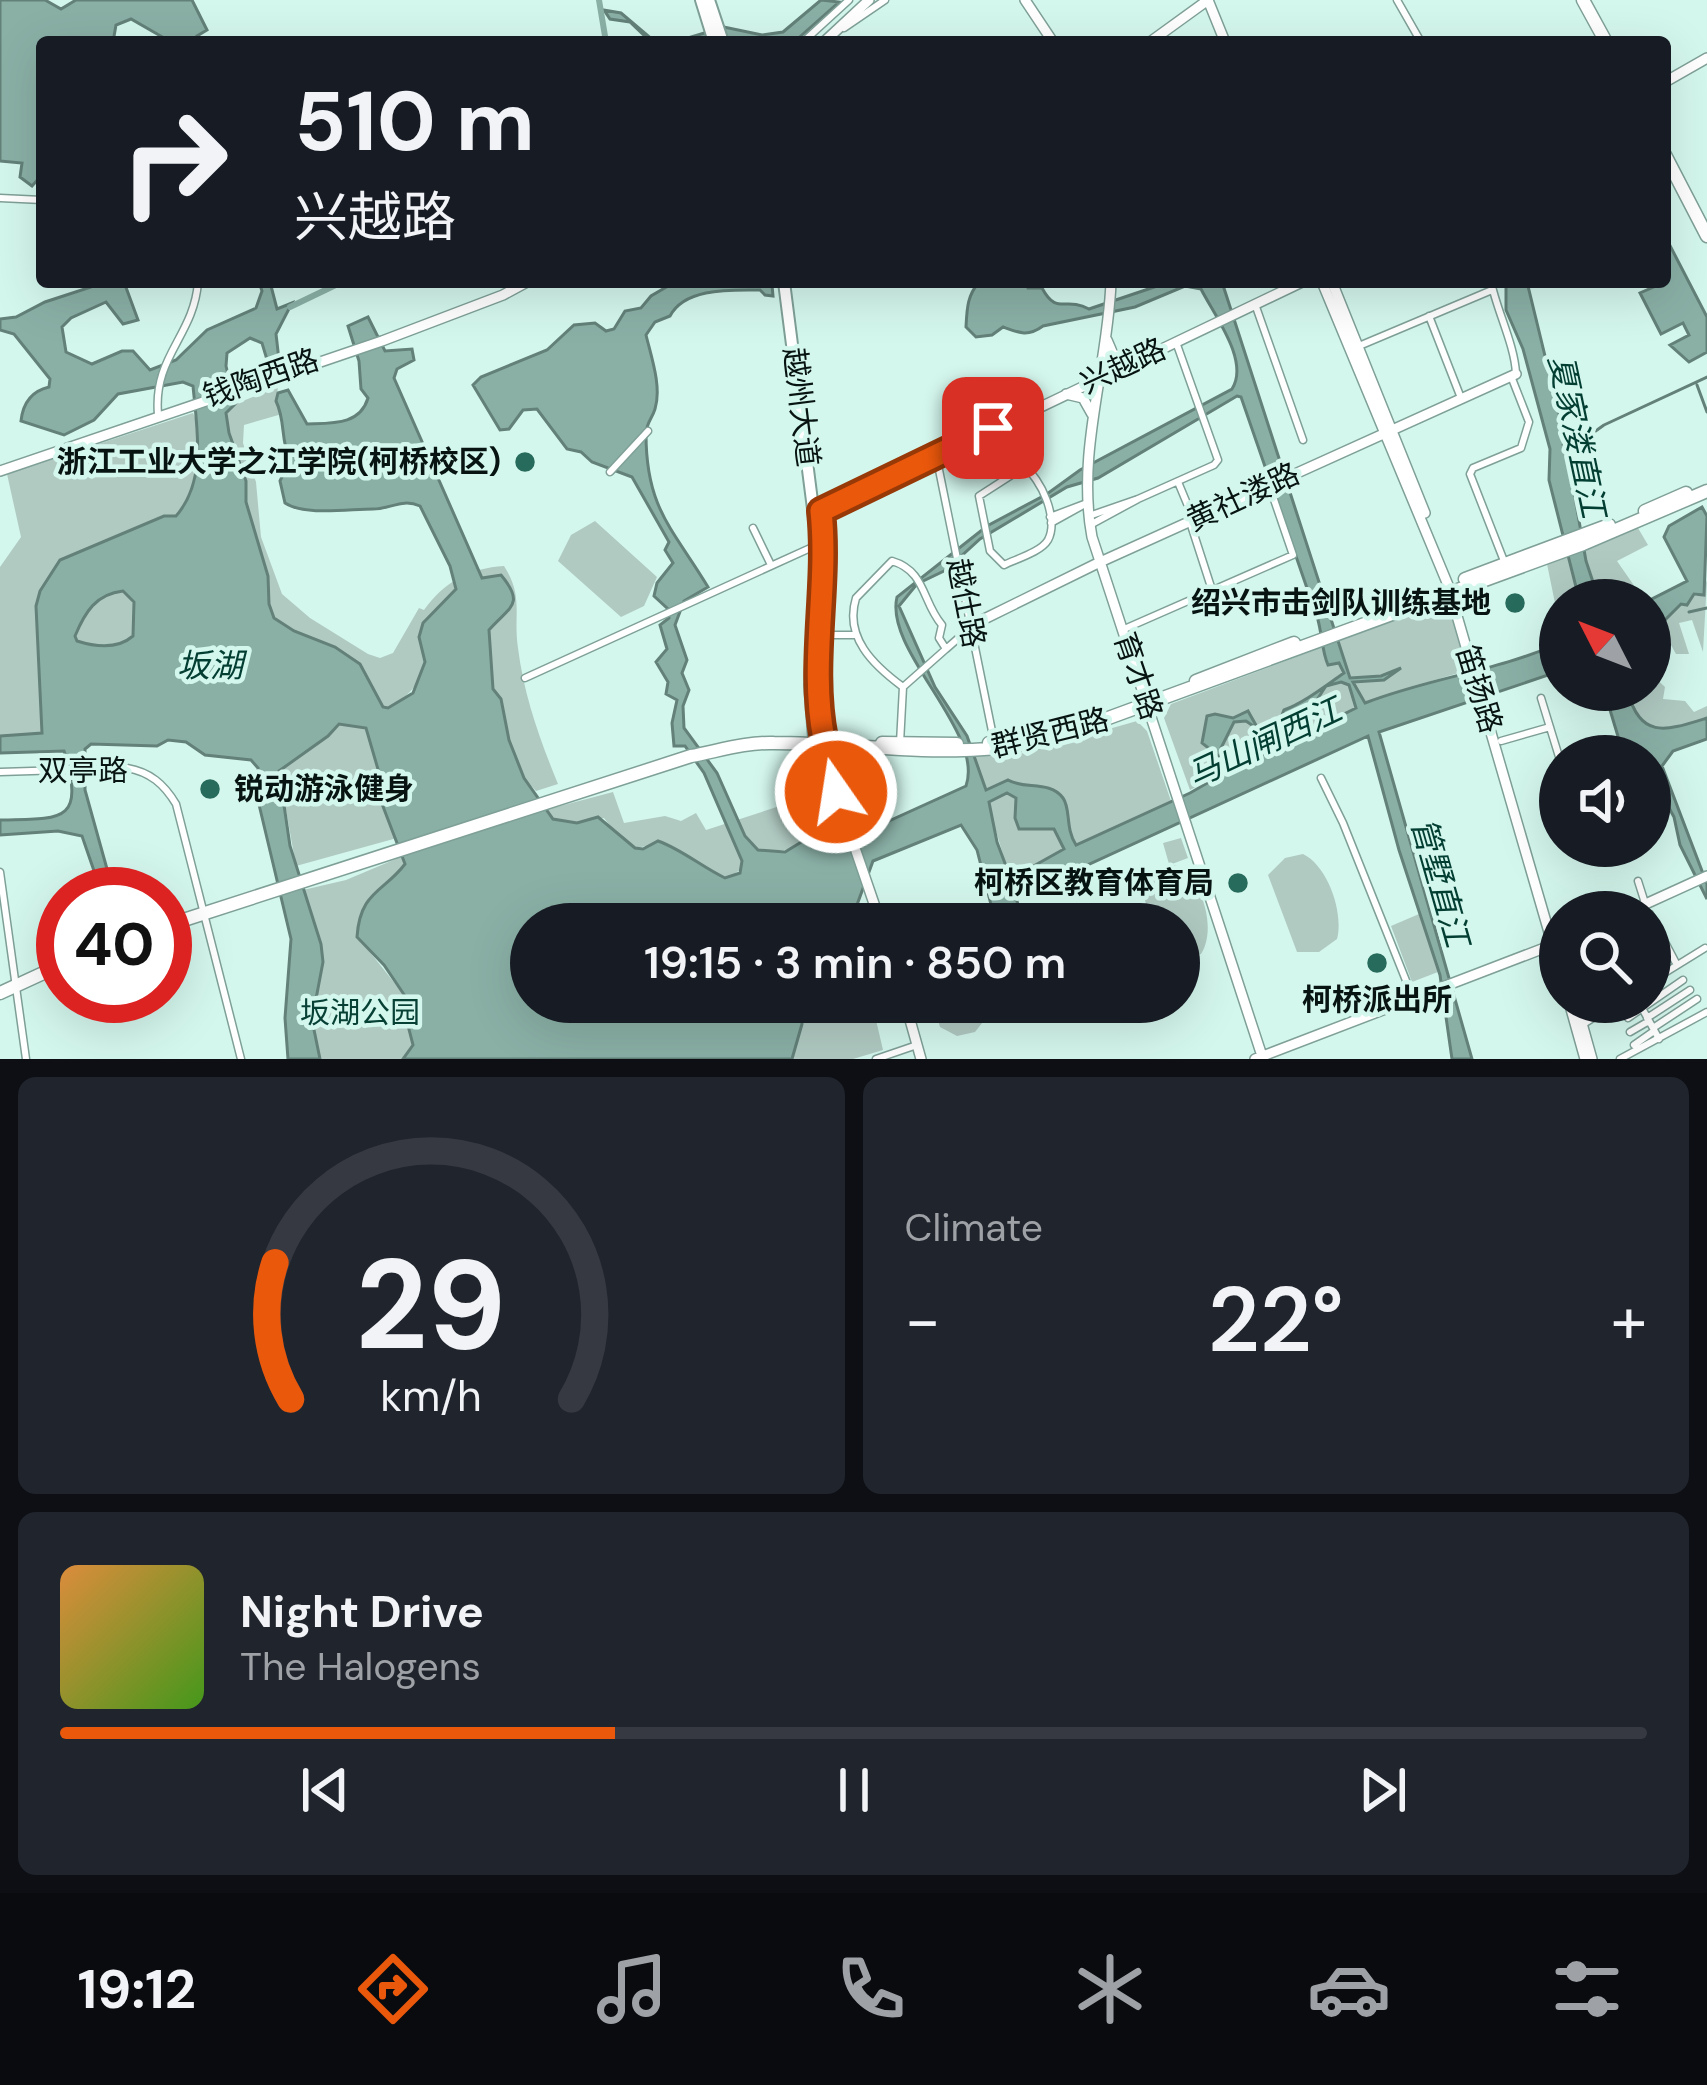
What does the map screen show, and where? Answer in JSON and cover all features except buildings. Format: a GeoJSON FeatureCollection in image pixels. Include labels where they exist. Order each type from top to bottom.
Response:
{"type":"FeatureCollection","features":[{"type":"Feature","properties":{"kind":"main road"},"geometry":{"type":"LineString","coordinates":[[705,0],[717,36]]}},
{"type":"Feature","properties":{"kind":"main road"},"geometry":{"type":"LineString","coordinates":[[1587,0],[1606,36]]}},
{"type":"Feature","properties":{"kind":"main road"},"geometry":{"type":"LineString","coordinates":[[1673,165],[1707,222]]}},
{"type":"Feature","properties":{"kind":"main road"},"geometry":{"type":"LineString","coordinates":[[1673,165],[1707,236]]}},
{"type":"Feature","properties":{"kind":"main road","name":"越州大道"},"geometry":{"type":"LineString","coordinates":[[788,288],[824,566],[819,741]]}},
{"type":"Feature","properties":{"kind":"main road","name":"群贤西路"},"geometry":{"type":"LineString","coordinates":[[819,741],[967,748],[1051,739],[1583,540],[1707,487]]}},
{"type":"Feature","properties":{"kind":"main road","name":"越州大道"},"geometry":{"type":"LineString","coordinates":[[818,513],[810,659],[819,741]]}},
{"type":"Feature","properties":{"kind":"main road","name":"群贤西路"},"geometry":{"type":"LineString","coordinates":[[1452,588],[1506,564],[1564,547]]}},
{"type":"Feature","properties":{"kind":"main road","name":"群贤西路"},"geometry":{"type":"LineString","coordinates":[[192,916],[696,753],[769,742],[819,741],[967,748]]}},
{"type":"Feature","properties":{"kind":"main road"},"geometry":{"type":"LineString","coordinates":[[0,990],[36,973]]}},
{"type":"Feature","properties":{"kind":"street"},"geometry":{"type":"LineString","coordinates":[[810,36],[849,0]]}},
{"type":"Feature","properties":{"kind":"street"},"geometry":{"type":"LineString","coordinates":[[827,36],[865,0]]}},
{"type":"Feature","properties":{"kind":"street"},"geometry":{"type":"LineString","coordinates":[[829,36],[885,0]]}},
{"type":"Feature","properties":{"kind":"street"},"geometry":{"type":"LineString","coordinates":[[1025,0],[1049,36]]}},
{"type":"Feature","properties":{"kind":"street"},"geometry":{"type":"LineString","coordinates":[[1159,36],[1209,0],[1225,36]]}},
{"type":"Feature","properties":{"kind":"street"},"geometry":{"type":"LineString","coordinates":[[1397,0],[1418,36]]}},
{"type":"Feature","properties":{"kind":"street"},"geometry":{"type":"LineString","coordinates":[[1671,79],[1707,58]]}},
{"type":"Feature","properties":{"kind":"street"},"geometry":{"type":"LineString","coordinates":[[0,199],[36,200]]}},
{"type":"Feature","properties":{"kind":"street"},"geometry":{"type":"LineString","coordinates":[[158,414],[158,385],[165,359],[190,321],[197,288]]}},
{"type":"Feature","properties":{"kind":"street","name":"钱陶西路"},"geometry":{"type":"LineString","coordinates":[[0,469],[245,387],[514,288]]}},
{"type":"Feature","properties":{"kind":"street","name":"育才路"},"geometry":{"type":"LineString","coordinates":[[1112,288],[1093,417],[1089,520],[1098,563],[1177,788],[1260,1058]]}},
{"type":"Feature","properties":{"kind":"street","name":"兴越路"},"geometry":{"type":"LineString","coordinates":[[818,513],[1289,288]]}},
{"type":"Feature","properties":{"kind":"street","name":"笛扬路"},"geometry":{"type":"LineString","coordinates":[[1325,288],[1452,588],[1543,891]]}},
{"type":"Feature","properties":{"kind":"street","name":"笛扬路"},"geometry":{"type":"LineString","coordinates":[[1334,288],[1354,349]]}},
{"type":"Feature","properties":{"kind":"street"},"geometry":{"type":"LineString","coordinates":[[1354,349],[1488,288]]}},
{"type":"Feature","properties":{"kind":"street"},"geometry":{"type":"LineString","coordinates":[[1493,288],[1529,422],[1521,448],[1472,468],[1470,474],[1506,564]]}},
{"type":"Feature","properties":{"kind":"street"},"geometry":{"type":"LineString","coordinates":[[1255,304],[1303,440]]}},
{"type":"Feature","properties":{"kind":"street"},"geometry":{"type":"LineString","coordinates":[[1429,316],[1461,398]]}},
{"type":"Feature","properties":{"kind":"street"},"geometry":{"type":"LineString","coordinates":[[1105,334],[1114,356],[1138,360]]}},
{"type":"Feature","properties":{"kind":"street"},"geometry":{"type":"LineString","coordinates":[[1089,520],[1218,460],[1176,341]]}},
{"type":"Feature","properties":{"kind":"street","name":"黄社溇路"},"geometry":{"type":"LineString","coordinates":[[972,625],[1513,375]]}},
{"type":"Feature","properties":{"kind":"street"},"geometry":{"type":"LineString","coordinates":[[1066,394],[1083,398],[1093,417]]}},
{"type":"Feature","properties":{"kind":"street","name":"钱陶西路"},"geometry":{"type":"LineString","coordinates":[[0,469],[180,409]]}},
{"type":"Feature","properties":{"kind":"street"},"geometry":{"type":"LineString","coordinates":[[993,428],[1015,471]]}},
{"type":"Feature","properties":{"kind":"street"},"geometry":{"type":"LineString","coordinates":[[610,472],[648,431]]}},
{"type":"Feature","properties":{"kind":"street","name":"越仕路"},"geometry":{"type":"LineString","coordinates":[[936,455],[994,747]]}},
{"type":"Feature","properties":{"kind":"street"},"geometry":{"type":"LineString","coordinates":[[1029,468],[1051,520],[1045,545],[1004,565],[992,556],[979,496],[1015,471],[1029,468]]}},
{"type":"Feature","properties":{"kind":"street"},"geometry":{"type":"LineString","coordinates":[[1178,482],[1212,590]]}},
{"type":"Feature","properties":{"kind":"street"},"geometry":{"type":"LineString","coordinates":[[1122,630],[1293,555],[1270,485]]}},
{"type":"Feature","properties":{"kind":"street"},"geometry":{"type":"LineString","coordinates":[[1051,520],[1088,503]]}},
{"type":"Feature","properties":{"kind":"street"},"geometry":{"type":"LineString","coordinates":[[754,528],[771,565]]}},
{"type":"Feature","properties":{"kind":"street"},"geometry":{"type":"LineString","coordinates":[[525,678],[817,545]]}},
{"type":"Feature","properties":{"kind":"street"},"geometry":{"type":"LineString","coordinates":[[903,687],[860,647],[854,635],[856,598],[883,566],[898,561],[923,585],[933,615],[942,625],[939,638],[946,649]]}},
{"type":"Feature","properties":{"kind":"street"},"geometry":{"type":"LineString","coordinates":[[900,743],[903,687],[972,625]]}},
{"type":"Feature","properties":{"kind":"street"},"geometry":{"type":"LineString","coordinates":[[820,634],[854,635]]}},
{"type":"Feature","properties":{"kind":"street","name":"笛扬路"},"geometry":{"type":"LineString","coordinates":[[1488,704],[1543,891]]}},
{"type":"Feature","properties":{"kind":"street"},"geometry":{"type":"LineString","coordinates":[[1545,711],[1552,735]]}},
{"type":"Feature","properties":{"kind":"street"},"geometry":{"type":"LineString","coordinates":[[1501,740],[1549,725]]}},
{"type":"Feature","properties":{"kind":"street","name":"越州大道"},"geometry":{"type":"LineString","coordinates":[[819,741],[874,903]]}},
{"type":"Feature","properties":{"kind":"street","name":"双亭路"},"geometry":{"type":"LineString","coordinates":[[0,772],[140,770],[166,789],[176,804],[241,1059]]}},
{"type":"Feature","properties":{"kind":"street"},"geometry":{"type":"LineString","coordinates":[[1321,778],[1413,998]]}},
{"type":"Feature","properties":{"kind":"street"},"geometry":{"type":"LineString","coordinates":[[0,872],[26,1059]]}},
{"type":"Feature","properties":{"kind":"street"},"geometry":{"type":"LineString","coordinates":[[1671,897],[1707,876]]}},
{"type":"Feature","properties":{"kind":"street"},"geometry":{"type":"LineString","coordinates":[[1638,881],[1641,891]]}},
{"type":"Feature","properties":{"kind":"street"},"geometry":{"type":"LineString","coordinates":[[1671,969],[1705,948]]}},
{"type":"Feature","properties":{"kind":"street"},"geometry":{"type":"LineString","coordinates":[[1260,1058],[1539,951]]}},
{"type":"Feature","properties":{"kind":"street"},"geometry":{"type":"LineString","coordinates":[[1671,954],[1677,965]]}},
{"type":"Feature","properties":{"kind":"street"},"geometry":{"type":"LineString","coordinates":[[1671,988],[1683,980]]}},
{"type":"Feature","properties":{"kind":"street"},"geometry":{"type":"LineString","coordinates":[[1620,1059],[1690,990]]}},
{"type":"Feature","properties":{"kind":"street"},"geometry":{"type":"LineString","coordinates":[[1634,1045],[1697,999]]}},
{"type":"Feature","properties":{"kind":"street"},"geometry":{"type":"LineString","coordinates":[[1630,1033],[1707,1012]]}},
{"type":"Feature","properties":{"kind":"street"},"geometry":{"type":"LineString","coordinates":[[910,1023],[920,1059]]}},
{"type":"Feature","properties":{"kind":"street"},"geometry":{"type":"LineString","coordinates":[[1578,1023],[1589,1059]]}},
{"type":"Feature","properties":{"kind":"street"},"geometry":{"type":"LineString","coordinates":[[1585,1023],[1589,1059]]}},
{"type":"Feature","properties":{"kind":"street"},"geometry":{"type":"LineString","coordinates":[[1650,1023],[1653,1028]]}},
{"type":"Feature","properties":{"kind":"street"},"geometry":{"type":"LineString","coordinates":[[876,1059],[916,1045]]}},
{"type":"Feature","properties":{"kind":"green space"},"geometry":{"type":"Polygon","coordinates":[[[278,387],[276,401],[282,414],[244,425],[243,443],[256,482],[261,537],[282,594],[310,618],[380,658],[393,653],[419,608],[424,610],[449,584],[469,573],[504,566],[516,597],[524,683],[558,784],[536,791],[524,778],[509,740],[501,699],[493,689],[489,630],[511,609],[480,573],[456,589],[423,624],[422,673],[411,691],[388,709],[370,681],[335,647],[274,618],[268,604],[268,576],[246,502],[246,481],[226,413],[235,404],[278,387]]]}},
{"type":"Feature","properties":{"kind":"green space"},"geometry":{"type":"Polygon","coordinates":[[[193,413],[199,451],[183,506],[176,516],[164,516],[60,560],[39,611],[42,733],[0,736],[0,567],[21,537],[7,474],[193,413]]]}},
{"type":"Feature","properties":{"kind":"green space"},"geometry":{"type":"Polygon","coordinates":[[[595,521],[657,577],[644,606],[621,617],[558,561],[571,535],[595,521]]]}},
{"type":"Feature","properties":{"kind":"green space"},"geometry":{"type":"Polygon","coordinates":[[[1638,528],[1648,545],[1617,561],[1629,579],[1550,579],[1547,564],[1638,528]]]}},
{"type":"Feature","properties":{"kind":"green space"},"geometry":{"type":"Polygon","coordinates":[[[1707,580],[1703,652],[1692,620],[1679,623],[1689,654],[1676,654],[1671,645],[1671,615],[1691,596],[1701,596],[1707,580]]]}},
{"type":"Feature","properties":{"kind":"green space"},"geometry":{"type":"Polygon","coordinates":[[[124,591],[134,601],[133,636],[107,646],[77,641],[79,627],[93,605],[124,591]]]}},
{"type":"Feature","properties":{"kind":"green space"},"geometry":{"type":"Polygon","coordinates":[[[1432,606],[1448,608],[1470,670],[1362,707],[1190,790],[1164,718],[1171,704],[1432,606]]]}},
{"type":"Feature","properties":{"kind":"green space"},"geometry":{"type":"Polygon","coordinates":[[[1671,700],[1685,701],[1694,712],[1707,706],[1707,718],[1667,728],[1656,728],[1636,711],[1671,711],[1671,700]]]}},
{"type":"Feature","properties":{"kind":"green space"},"geometry":{"type":"Polygon","coordinates":[[[1137,721],[1147,731],[1171,801],[1021,873],[1009,874],[973,756],[1024,753],[1137,721]]]}},
{"type":"Feature","properties":{"kind":"green space"},"geometry":{"type":"Polygon","coordinates":[[[339,724],[366,728],[382,783],[379,797],[397,838],[296,866],[279,771],[339,724]]]}},
{"type":"Feature","properties":{"kind":"green space"},"geometry":{"type":"Polygon","coordinates":[[[613,792],[624,823],[665,816],[681,821],[696,813],[706,830],[823,792],[842,843],[766,853],[725,878],[688,861],[666,843],[635,848],[604,818],[577,823],[553,819],[545,810],[613,792]]]}},
{"type":"Feature","properties":{"kind":"green space"},"geometry":{"type":"Polygon","coordinates":[[[1181,838],[1188,858],[1172,864],[1191,878],[1204,903],[1208,930],[1201,954],[1200,903],[1146,903],[1139,883],[1169,864],[1163,843],[1181,838]]]}},
{"type":"Feature","properties":{"kind":"green space"},"geometry":{"type":"Polygon","coordinates":[[[1303,854],[1327,879],[1338,916],[1337,939],[1319,952],[1297,952],[1268,875],[1285,858],[1303,854]]]}},
{"type":"Feature","properties":{"kind":"green space","name":"坂湖公园"},"geometry":{"type":"Polygon","coordinates":[[[403,856],[405,864],[363,913],[357,936],[405,996],[405,1019],[413,1045],[403,1059],[320,1059],[312,1020],[323,962],[303,890],[346,880],[403,856]]]}},
{"type":"Feature","properties":{"kind":"green space"},"geometry":{"type":"Polygon","coordinates":[[[1419,914],[1438,972],[1412,982],[1391,926],[1419,914]]]}},
{"type":"Feature","properties":{"kind":"green space"},"geometry":{"type":"Polygon","coordinates":[[[877,1023],[883,1050],[853,1059],[792,1059],[802,1024],[877,1023]]]}},
{"type":"Feature","properties":{"kind":"green space"},"geometry":{"type":"Polygon","coordinates":[[[939,1023],[982,1023],[975,1032],[957,1036],[939,1023]]]}},
{"type":"Feature","properties":{"kind":"water"},"geometry":{"type":"Polygon","coordinates":[[[0,0],[45,0],[61,9],[76,0],[192,0],[207,30],[197,36],[161,36],[131,19],[116,25],[114,36],[36,36],[36,182],[32,186],[20,177],[22,163],[0,161],[0,0]]]}},
{"type":"Feature","properties":{"kind":"water"},"geometry":{"type":"Polygon","coordinates":[[[821,0],[839,2],[801,36],[694,36],[724,27],[762,35],[783,32],[821,0]]]}},
{"type":"Feature","properties":{"kind":"water"},"geometry":{"type":"Polygon","coordinates":[[[604,10],[621,13],[648,36],[630,22],[610,19],[604,10]]]}},
{"type":"Feature","properties":{"kind":"water"},"geometry":{"type":"Polygon","coordinates":[[[1671,248],[1707,317],[1707,352],[1689,362],[1670,345],[1689,335],[1683,323],[1661,334],[1640,293],[1671,288],[1671,248]]]}},
{"type":"Feature","properties":{"kind":"water","name":"坂湖"},"geometry":{"type":"Polygon","coordinates":[[[88,288],[126,288],[138,320],[123,324],[106,302],[62,327],[66,352],[92,364],[133,351],[150,370],[176,360],[207,330],[256,308],[261,288],[272,288],[277,309],[292,303],[276,334],[279,360],[268,363],[262,343],[250,338],[227,353],[226,366],[235,404],[226,413],[229,433],[246,481],[246,502],[268,576],[269,604],[274,618],[360,664],[383,707],[388,708],[413,693],[425,662],[419,637],[423,623],[456,589],[450,566],[420,506],[315,511],[285,503],[280,481],[290,460],[276,401],[278,393],[288,390],[307,424],[344,421],[359,413],[368,398],[361,389],[359,361],[348,326],[368,317],[385,351],[412,349],[414,360],[397,369],[394,378],[482,578],[501,575],[512,593],[512,605],[489,630],[493,689],[501,699],[509,740],[524,778],[553,819],[577,823],[598,817],[635,848],[658,841],[725,878],[740,873],[742,861],[704,773],[685,746],[674,746],[677,700],[666,694],[668,682],[656,662],[667,649],[660,625],[669,618],[668,609],[654,596],[657,583],[673,563],[665,550],[669,542],[632,477],[567,449],[537,409],[523,410],[509,429],[500,430],[473,385],[481,377],[547,350],[574,325],[595,323],[606,331],[614,329],[625,311],[641,308],[665,288],[772,288],[773,296],[760,290],[698,295],[655,322],[646,335],[657,391],[646,430],[647,460],[664,517],[708,587],[684,601],[675,625],[687,660],[682,673],[689,690],[683,706],[684,728],[717,773],[745,836],[758,850],[785,852],[803,841],[823,843],[827,849],[966,786],[968,765],[961,741],[905,642],[897,618],[897,597],[987,526],[1232,389],[1237,365],[1234,352],[1201,289],[1196,288],[1224,288],[1350,678],[1381,676],[1401,668],[1384,680],[1353,682],[1365,703],[1539,651],[1539,678],[1379,732],[1472,1059],[1452,1059],[1440,975],[1368,736],[1016,898],[1018,903],[991,903],[977,850],[961,825],[873,861],[858,903],[510,903],[510,1023],[802,1023],[792,1059],[403,1059],[413,1045],[405,996],[357,937],[368,901],[405,864],[379,796],[382,783],[366,728],[339,724],[279,771],[290,846],[323,962],[312,1020],[320,1059],[288,1059],[285,1018],[291,939],[256,792],[258,768],[251,760],[205,755],[186,742],[168,740],[157,746],[91,744],[85,749],[85,790],[106,867],[93,867],[82,836],[58,831],[0,835],[0,820],[40,819],[64,812],[72,792],[64,751],[0,753],[0,736],[42,733],[36,606],[40,591],[60,560],[164,516],[176,516],[192,487],[198,437],[193,386],[183,382],[118,394],[94,420],[64,435],[21,421],[29,398],[49,387],[50,379],[14,334],[0,330],[0,319],[88,288]],[[1241,397],[1098,478],[1067,487],[980,539],[946,570],[917,584],[899,606],[935,687],[967,736],[986,790],[1008,780],[1058,792],[1076,845],[1223,774],[1221,758],[1202,743],[1207,716],[1233,718],[1248,711],[1257,727],[1283,727],[1291,721],[1282,715],[1284,710],[1344,673],[1339,663],[1328,665],[1318,620],[1241,397]],[[123,591],[99,600],[87,612],[77,641],[107,646],[133,636],[134,602],[123,591]],[[1349,685],[1326,686],[1307,714],[1287,728],[1262,732],[1246,721],[1234,722],[1221,748],[1228,766],[1233,769],[1356,708],[1349,685]],[[1007,793],[989,802],[1009,874],[1021,873],[1064,849],[1054,829],[1019,829],[1016,798],[1007,793]]]}},
{"type":"Feature","properties":{"kind":"water","name":"坂湖"},"geometry":{"type":"Polygon","coordinates":[[[975,288],[1042,288],[1057,304],[1089,309],[1151,288],[1180,288],[1135,307],[1028,333],[1003,327],[992,335],[976,337],[966,327],[975,288]]]}},
{"type":"Feature","properties":{"kind":"water"},"geometry":{"type":"Polygon","coordinates":[[[1506,288],[1528,288],[1592,579],[1574,579],[1549,480],[1550,449],[1523,349],[1506,310],[1506,288]]]}},
{"type":"Feature","properties":{"kind":"water"},"geometry":{"type":"Polygon","coordinates":[[[1702,507],[1707,516],[1704,595],[1694,594],[1687,605],[1681,604],[1671,614],[1671,589],[1687,581],[1664,537],[1669,526],[1702,507]]]}},
{"type":"Feature","properties":{"kind":"water"},"geometry":{"type":"Polygon","coordinates":[[[1610,711],[1636,711],[1657,728],[1707,718],[1707,739],[1671,754],[1671,735],[1618,735],[1610,711]]]}},
{"type":"Feature","properties":{"kind":"water"},"geometry":{"type":"Polygon","coordinates":[[[1671,790],[1707,884],[1707,899],[1680,845],[1671,790]]]}},
{"type":"Feature","properties":{"kind":"waterway"},"geometry":{"type":"LineString","coordinates":[[599,0],[605,36]]}},
{"type":"Feature","properties":{"kind":"waterway"},"geometry":{"type":"LineString","coordinates":[[290,307],[330,288]]}},
{"type":"Feature","properties":{"kind":"waterway","name":"夏家溇直江"},"geometry":{"type":"LineString","coordinates":[[1563,445],[1583,440],[1604,425],[1707,377]]}},
{"type":"Feature","properties":{"kind":"waterway"},"geometry":{"type":"LineString","coordinates":[[1697,385],[1707,412]]}},
{"type":"Feature","properties":{"kind":"waterway"},"geometry":{"type":"LineString","coordinates":[[1689,612],[1707,608]]}},
{"type":"Feature","properties":{"kind":"place","name":"浙江工业大学之江学院(柯桥校区)"},"geometry":{"type":"Point","coordinates":[525,462]}},
{"type":"Feature","properties":{"kind":"place","name":"绍兴市击剑队训练基地"},"geometry":{"type":"Point","coordinates":[1515,603]}},
{"type":"Feature","properties":{"kind":"place","name":"锐动游泳健身"},"geometry":{"type":"Point","coordinates":[210,789]}},
{"type":"Feature","properties":{"kind":"place","name":"柯桥区教育体育局"},"geometry":{"type":"Point","coordinates":[1238,883]}},
{"type":"Feature","properties":{"kind":"place","name":"柯桥派出所"},"geometry":{"type":"Point","coordinates":[1377,963]}},
{"type":"Feature","properties":{"kind":"route"},"geometry":{"type":"LineString","coordinates":[[836,792],[820,746],[824,739],[818,682],[824,566],[821,511],[993,428]]}},
{"type":"Feature","properties":{"kind":"water label","name":"马山闸西江"},"geometry":{"type":"Point","coordinates":[1264,742]}},
{"type":"Feature","properties":{"kind":"water label","name":"管墅直江"},"geometry":{"type":"Point","coordinates":[1441,882]}}]}
